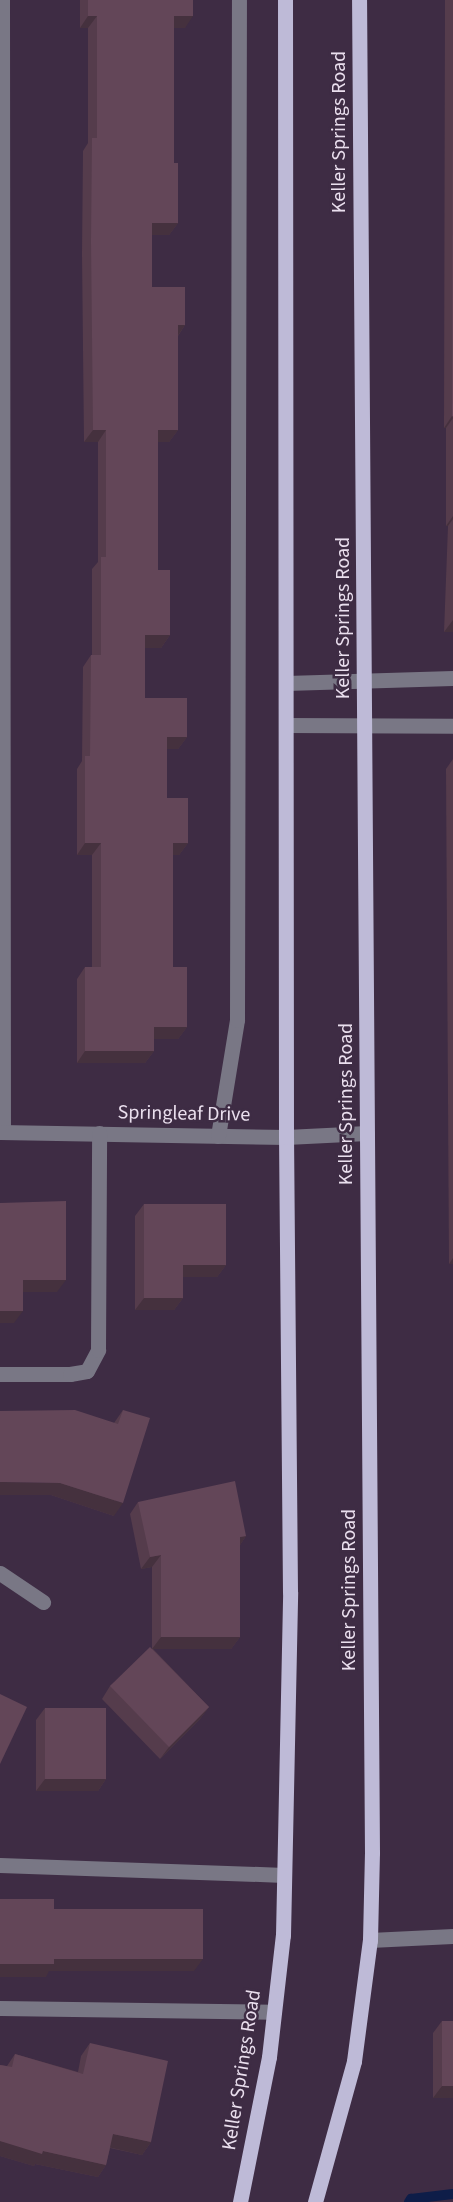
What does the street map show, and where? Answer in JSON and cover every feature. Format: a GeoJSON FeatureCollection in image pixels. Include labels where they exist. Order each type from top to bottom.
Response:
{"type":"FeatureCollection","features":[{"type":"Feature","properties":{"kind":"main road","name":"Keller Springs Road"},"geometry":{"type":"LineString","coordinates":[[240,2202],[270,2057],[283,1935],[290,1592],[286,1137],[285,0]]}},
{"type":"Feature","properties":{"kind":"main road","name":"Keller Springs Road"},"geometry":{"type":"LineString","coordinates":[[315,2202],[354,2061],[370,1940],[372,1841],[359,0]]}},
{"type":"Feature","properties":{"kind":"street"},"geometry":{"type":"LineString","coordinates":[[2,0],[2,1132]]}},
{"type":"Feature","properties":{"kind":"street"},"geometry":{"type":"LineString","coordinates":[[218,1136],[237,1020],[239,0]]}},
{"type":"Feature","properties":{"kind":"street"},"geometry":{"type":"LineString","coordinates":[[286,683],[453,678]]}},
{"type":"Feature","properties":{"kind":"street"},"geometry":{"type":"LineString","coordinates":[[286,725],[453,726]]}},
{"type":"Feature","properties":{"kind":"street","name":"Springleaf Drive"},"geometry":{"type":"LineString","coordinates":[[2,1132],[286,1137],[367,1133]]}},
{"type":"Feature","properties":{"kind":"street"},"geometry":{"type":"LineString","coordinates":[[0,1374],[70,1374],[87,1371],[98,1350],[99,1134]]}},
{"type":"Feature","properties":{"kind":"street"},"geometry":{"type":"LineString","coordinates":[[0,1573],[43,1602]]}},
{"type":"Feature","properties":{"kind":"street"},"geometry":{"type":"LineString","coordinates":[[0,1865],[284,1875]]}},
{"type":"Feature","properties":{"kind":"street"},"geometry":{"type":"LineString","coordinates":[[370,1940],[453,1936]]}},
{"type":"Feature","properties":{"kind":"street"},"geometry":{"type":"LineString","coordinates":[[0,2008],[274,2012]]}},
{"type":"Feature","properties":{"kind":"building"},"geometry":{"type":"Polygon","coordinates":[[[88,0],[193,0],[193,16],[174,16],[174,163],[178,163],[178,223],[152,223],[152,287],[185,287],[185,325],[178,325],[178,430],[158,430],[158,570],[170,570],[170,635],[145,635],[145,698],[187,698],[187,737],[167,737],[167,798],[188,798],[188,843],[173,843],[173,967],[187,967],[187,1027],[154,1027],[154,1051],[85,1051],[85,967],[101,967],[101,843],[85,843],[85,756],[90,756],[91,655],[101,655],[101,557],[106,557],[106,430],[93,430],[91,241],[92,138],[97,138],[97,16],[88,16],[88,0]]]}},
{"type":"Feature","properties":{"kind":"building"},"geometry":{"type":"Polygon","coordinates":[[[453,78],[453,416],[452,416],[453,78]]]}},
{"type":"Feature","properties":{"kind":"building"},"geometry":{"type":"Polygon","coordinates":[[[66,1201],[66,1280],[23,1280],[23,1311],[0,1311],[0,1203],[66,1201]]]}},
{"type":"Feature","properties":{"kind":"building"},"geometry":{"type":"Polygon","coordinates":[[[144,1204],[226,1204],[226,1265],[183,1265],[183,1298],[144,1298],[144,1204]]]}},
{"type":"Feature","properties":{"kind":"building"},"geometry":{"type":"Polygon","coordinates":[[[75,1410],[118,1424],[123,1410],[150,1418],[123,1503],[60,1483],[0,1482],[0,1411],[75,1410]]]}},
{"type":"Feature","properties":{"kind":"building"},"geometry":{"type":"Polygon","coordinates":[[[235,1481],[246,1536],[240,1537],[240,1637],[161,1637],[161,1555],[150,1557],[138,1502],[235,1481]]]}},
{"type":"Feature","properties":{"kind":"building"},"geometry":{"type":"Polygon","coordinates":[[[150,1647],[209,1707],[169,1747],[110,1686],[150,1647]]]}},
{"type":"Feature","properties":{"kind":"building"},"geometry":{"type":"Polygon","coordinates":[[[0,1694],[27,1707],[0,1764],[0,1694]]]}},
{"type":"Feature","properties":{"kind":"building"},"geometry":{"type":"Polygon","coordinates":[[[45,1708],[106,1708],[106,1779],[45,1779],[45,1708]]]}},
{"type":"Feature","properties":{"kind":"building"},"geometry":{"type":"Polygon","coordinates":[[[0,1899],[54,1899],[54,1909],[203,1909],[203,1959],[54,1959],[54,1964],[0,1964],[0,1899]]]}},
{"type":"Feature","properties":{"kind":"building"},"geometry":{"type":"Polygon","coordinates":[[[442,2021],[453,2021],[453,2086],[442,2086],[442,2021]]]}},
{"type":"Feature","properties":{"kind":"building"},"geometry":{"type":"Polygon","coordinates":[[[90,2043],[168,2061],[151,2142],[113,2134],[106,2165],[43,2151],[42,2154],[0,2141],[0,2065],[12,2067],[15,2054],[83,2074],[90,2043]]]}},
{"type":"Feature","properties":{"kind":"waterway"},"geometry":{"type":"LineString","coordinates":[[409,2202],[411,2199],[453,2194]]}}]}
